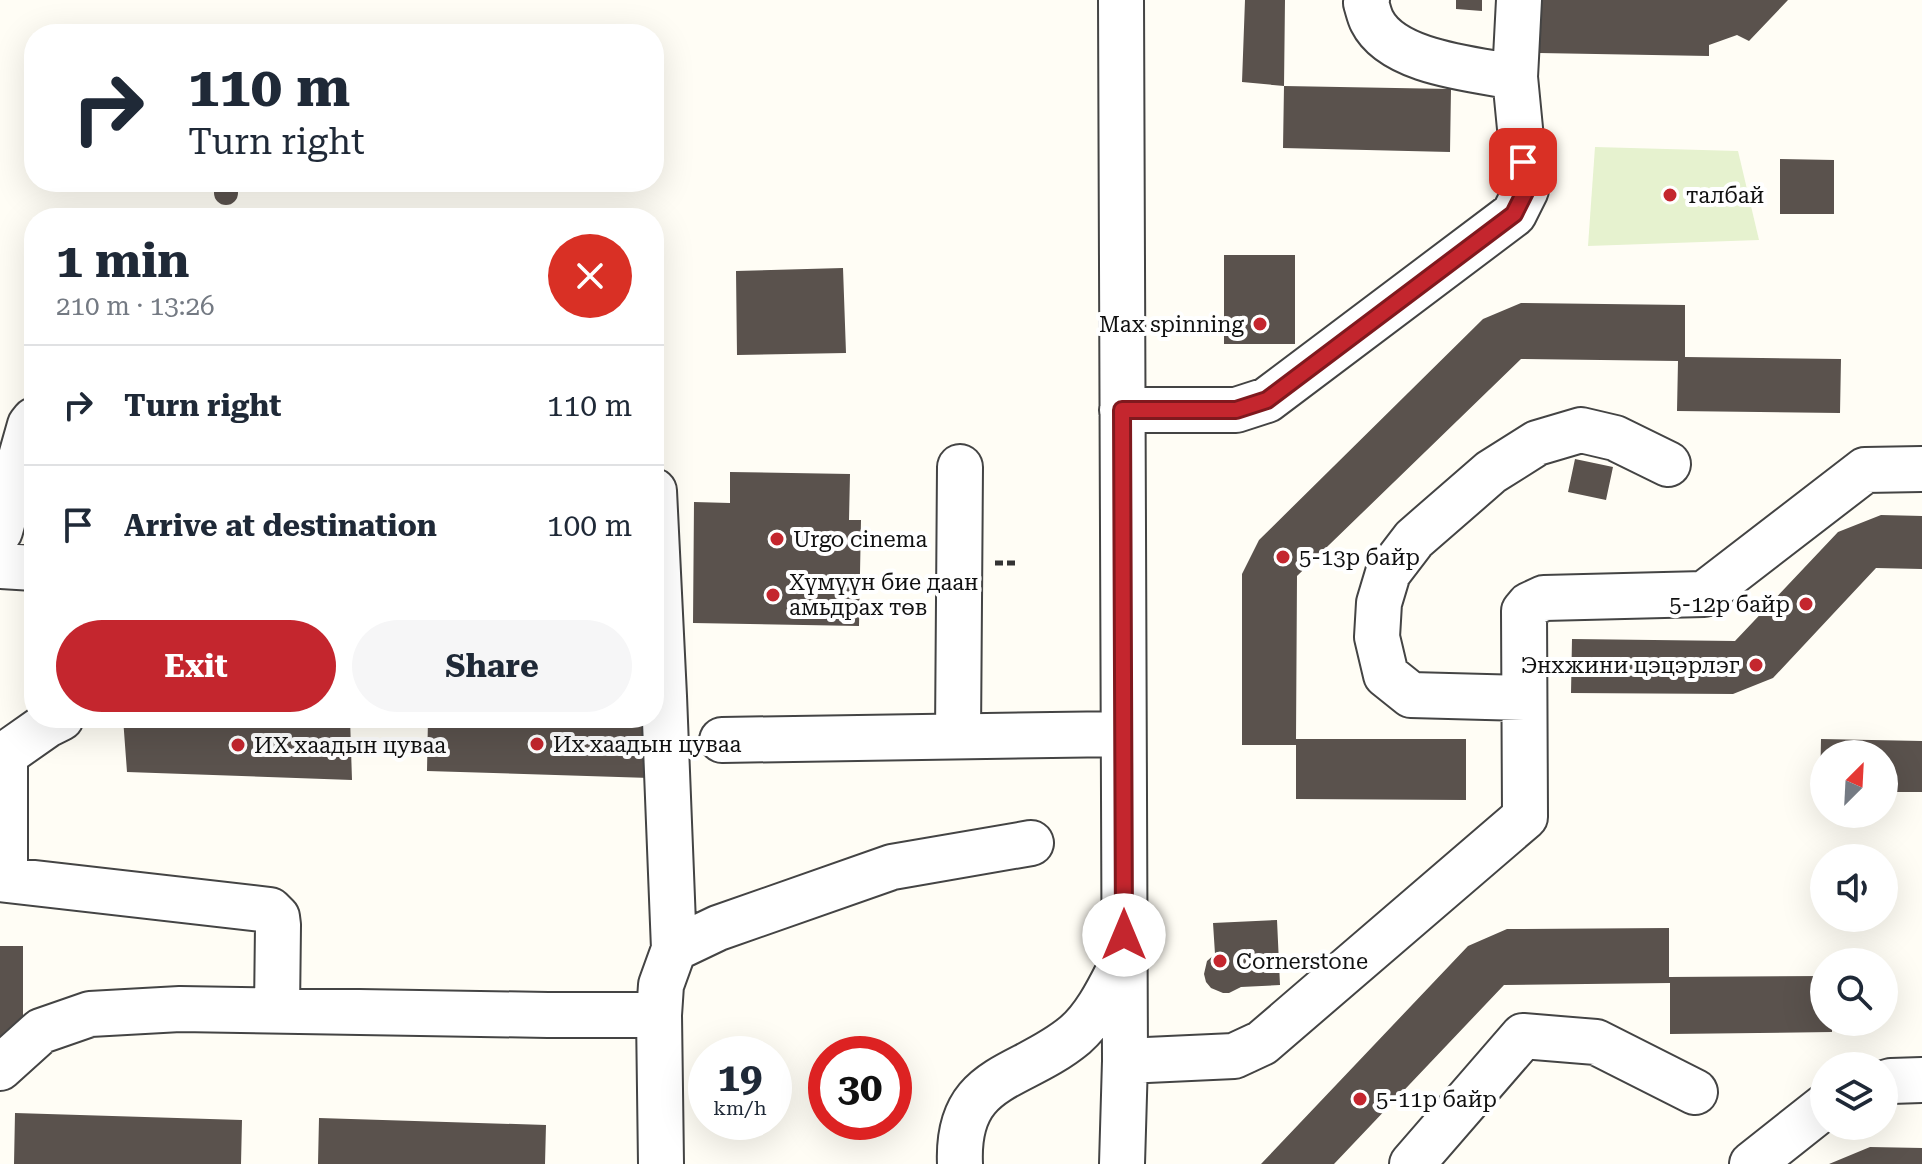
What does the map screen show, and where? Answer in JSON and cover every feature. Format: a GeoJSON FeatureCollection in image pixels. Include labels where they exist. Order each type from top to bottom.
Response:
{"type":"FeatureCollection","features":[{"type":"Feature","properties":{"kind":"street"},"geometry":{"type":"LineString","coordinates":[[1121,0],[1125,1061],[1122,1164]]}},
{"type":"Feature","properties":{"kind":"street"},"geometry":{"type":"LineString","coordinates":[[1367,0],[1373,23],[1392,44],[1424,59],[1515,77]]}},
{"type":"Feature","properties":{"kind":"street"},"geometry":{"type":"LineString","coordinates":[[1122,410],[1236,410],[1267,400],[1514,214],[1526,190],[1515,77],[1519,0]]}},
{"type":"Feature","properties":{"kind":"street"},"geometry":{"type":"LineString","coordinates":[[1524,698],[1411,695],[1386,675],[1377,637],[1379,603],[1388,573],[1414,539],[1491,472],[1537,443],[1581,430],[1615,438],[1668,464]]}},
{"type":"Feature","properties":{"kind":"street"},"geometry":{"type":"LineString","coordinates":[[0,531],[24,446]]}},
{"type":"Feature","properties":{"kind":"street"},"geometry":{"type":"LineString","coordinates":[[958,736],[960,467]]}},
{"type":"Feature","properties":{"kind":"street"},"geometry":{"type":"LineString","coordinates":[[1125,1061],[1234,1056],[1262,1043],[1525,817],[1524,611],[1529,605],[1544,598],[1704,594],[1865,470],[1922,469]]}},
{"type":"Feature","properties":{"kind":"street"},"geometry":{"type":"LineString","coordinates":[[0,566],[24,567]]}},
{"type":"Feature","properties":{"kind":"street"},"geometry":{"type":"LineString","coordinates":[[43,728],[2,756],[3,879],[270,910],[277,917],[278,925],[277,1010]]}},
{"type":"Feature","properties":{"kind":"street"},"geometry":{"type":"LineString","coordinates":[[661,728],[674,949],[661,985],[659,1015],[661,1164]]}},
{"type":"Feature","properties":{"kind":"street"},"geometry":{"type":"LineString","coordinates":[[722,740],[1123,734]]}},
{"type":"Feature","properties":{"kind":"street"},"geometry":{"type":"LineString","coordinates":[[674,949],[718,928],[892,867],[1031,843]]}},
{"type":"Feature","properties":{"kind":"street"},"geometry":{"type":"LineString","coordinates":[[960,1164],[961,1128],[969,1108],[981,1093],[1076,1034],[1102,1002],[1124,960]]}},
{"type":"Feature","properties":{"kind":"street"},"geometry":{"type":"LineString","coordinates":[[0,1068],[41,1031],[90,1014],[180,1009],[659,1015]]}},
{"type":"Feature","properties":{"kind":"street"},"geometry":{"type":"LineString","coordinates":[[1412,1164],[1523,1036],[1596,1042],[1695,1092]]}},
{"type":"Feature","properties":{"kind":"street"},"geometry":{"type":"LineString","coordinates":[[1898,1081],[1922,1080]]}},
{"type":"Feature","properties":{"kind":"street"},"geometry":{"type":"LineString","coordinates":[[1752,1164],[1810,1118]]}},
{"type":"Feature","properties":{"kind":"green space","name":"талбай"},"geometry":{"type":"Polygon","coordinates":[[[1595,147],[1738,151],[1759,240],[1588,246],[1595,147]]]}},
{"type":"Feature","properties":{"kind":"building"},"geometry":{"type":"Polygon","coordinates":[[[1245,0],[1285,0],[1284,86],[1242,82],[1245,0]]]}},
{"type":"Feature","properties":{"kind":"building"},"geometry":{"type":"Polygon","coordinates":[[[1456,0],[1482,0],[1482,11],[1456,9],[1456,0]]]}},
{"type":"Feature","properties":{"kind":"building"},"geometry":{"type":"Polygon","coordinates":[[[1540,0],[1788,0],[1749,41],[1737,35],[1709,45],[1709,56],[1539,53],[1540,0]]]}},
{"type":"Feature","properties":{"kind":"building"},"geometry":{"type":"Polygon","coordinates":[[[1284,86],[1451,89],[1450,152],[1283,148],[1284,86]]]}},
{"type":"Feature","properties":{"kind":"building"},"geometry":{"type":"Polygon","coordinates":[[[1780,159],[1834,160],[1834,214],[1780,214],[1780,159]]]}},
{"type":"Feature","properties":{"kind":"building"},"geometry":{"type":"Polygon","coordinates":[[[214,192],[238,192],[235,202],[226,205],[217,202],[214,193],[214,192]]]}},
{"type":"Feature","properties":{"kind":"building"},"geometry":{"type":"Polygon","coordinates":[[[1224,255],[1295,255],[1295,344],[1224,344],[1224,255]]]}},
{"type":"Feature","properties":{"kind":"building"},"geometry":{"type":"Polygon","coordinates":[[[843,268],[846,353],[737,355],[736,271],[843,268]]]}},
{"type":"Feature","properties":{"kind":"building","name":"5-13р байр"},"geometry":{"type":"Polygon","coordinates":[[[1521,303],[1685,305],[1685,357],[1841,359],[1840,413],[1677,411],[1678,361],[1521,359],[1297,576],[1296,739],[1466,739],[1466,800],[1296,799],[1296,745],[1242,745],[1242,574],[1259,540],[1483,319],[1521,303]]]}},
{"type":"Feature","properties":{"kind":"building"},"geometry":{"type":"Polygon","coordinates":[[[1575,459],[1613,467],[1606,500],[1568,492],[1575,459]]]}},
{"type":"Feature","properties":{"kind":"building","name":"Urgo cinema"},"geometry":{"type":"Polygon","coordinates":[[[730,472],[850,474],[849,520],[861,520],[859,626],[693,623],[694,502],[730,503],[730,472]]]}},
{"type":"Feature","properties":{"kind":"building","name":"5-12р байр"},"geometry":{"type":"Polygon","coordinates":[[[1881,515],[1922,516],[1922,569],[1876,568],[1773,678],[1733,694],[1571,693],[1572,639],[1735,641],[1838,532],[1881,515]]]}},
{"type":"Feature","properties":{"kind":"building","name":"ИХ хаадын цуваа"},"geometry":{"type":"Polygon","coordinates":[[[124,728],[350,728],[352,780],[127,772],[124,728]]]}},
{"type":"Feature","properties":{"kind":"building","name":"Их хаадын цуваа"},"geometry":{"type":"Polygon","coordinates":[[[428,728],[646,728],[650,778],[427,771],[428,728]]]}},
{"type":"Feature","properties":{"kind":"building"},"geometry":{"type":"Polygon","coordinates":[[[1898,741],[1922,741],[1922,792],[1898,792],[1898,741]]]}},
{"type":"Feature","properties":{"kind":"building"},"geometry":{"type":"Polygon","coordinates":[[[1277,920],[1280,985],[1241,987],[1229,993],[1211,988],[1204,974],[1207,961],[1215,954],[1213,923],[1277,920]]]}},
{"type":"Feature","properties":{"kind":"building","name":"5-11р байр"},"geometry":{"type":"Polygon","coordinates":[[[1669,928],[1669,977],[1810,976],[1810,1032],[1670,1034],[1670,983],[1504,985],[1334,1164],[1261,1164],[1468,946],[1507,929],[1669,928]]]}},
{"type":"Feature","properties":{"kind":"building"},"geometry":{"type":"Polygon","coordinates":[[[0,946],[23,946],[23,1043],[0,1043],[0,946]]]}},
{"type":"Feature","properties":{"kind":"building"},"geometry":{"type":"Polygon","coordinates":[[[15,1113],[242,1120],[241,1164],[14,1164],[15,1113]]]}},
{"type":"Feature","properties":{"kind":"building"},"geometry":{"type":"Polygon","coordinates":[[[319,1118],[546,1125],[545,1164],[318,1164],[319,1118]]]}},
{"type":"Feature","properties":{"kind":"building"},"geometry":{"type":"Polygon","coordinates":[[[1870,1147],[1922,1148],[1922,1164],[1829,1164],[1870,1147]]]}},
{"type":"Feature","properties":{"kind":"place","name":"талбай"},"geometry":{"type":"Point","coordinates":[1670,195]}},
{"type":"Feature","properties":{"kind":"place","name":"Max spinning"},"geometry":{"type":"Point","coordinates":[1260,324]}},
{"type":"Feature","properties":{"kind":"place","name":"Urgo cinema"},"geometry":{"type":"Point","coordinates":[777,539]}},
{"type":"Feature","properties":{"kind":"place","name":"5-13р байр"},"geometry":{"type":"Point","coordinates":[1283,557]}},
{"type":"Feature","properties":{"kind":"place","name":"Хүмүүн бие даан амьдрах төв"},"geometry":{"type":"Point","coordinates":[773,595]}},
{"type":"Feature","properties":{"kind":"place","name":"5-12р байр"},"geometry":{"type":"Point","coordinates":[1806,604]}},
{"type":"Feature","properties":{"kind":"place","name":"Энхжини цэцэрлэг"},"geometry":{"type":"Point","coordinates":[1756,665]}},
{"type":"Feature","properties":{"kind":"place","name":"Их хаадын цуваа"},"geometry":{"type":"Point","coordinates":[537,744]}},
{"type":"Feature","properties":{"kind":"place","name":"ИХ хаадын цуваа"},"geometry":{"type":"Point","coordinates":[238,745]}},
{"type":"Feature","properties":{"kind":"place","name":"Cornerstone"},"geometry":{"type":"Point","coordinates":[1220,961]}},
{"type":"Feature","properties":{"kind":"place","name":"5-11р байр"},"geometry":{"type":"Point","coordinates":[1360,1099]}},
{"type":"Feature","properties":{"kind":"route"},"geometry":{"type":"LineString","coordinates":[[1124,935],[1122,410],[1236,410],[1267,400],[1514,214],[1526,190],[1523,162]]}}]}
